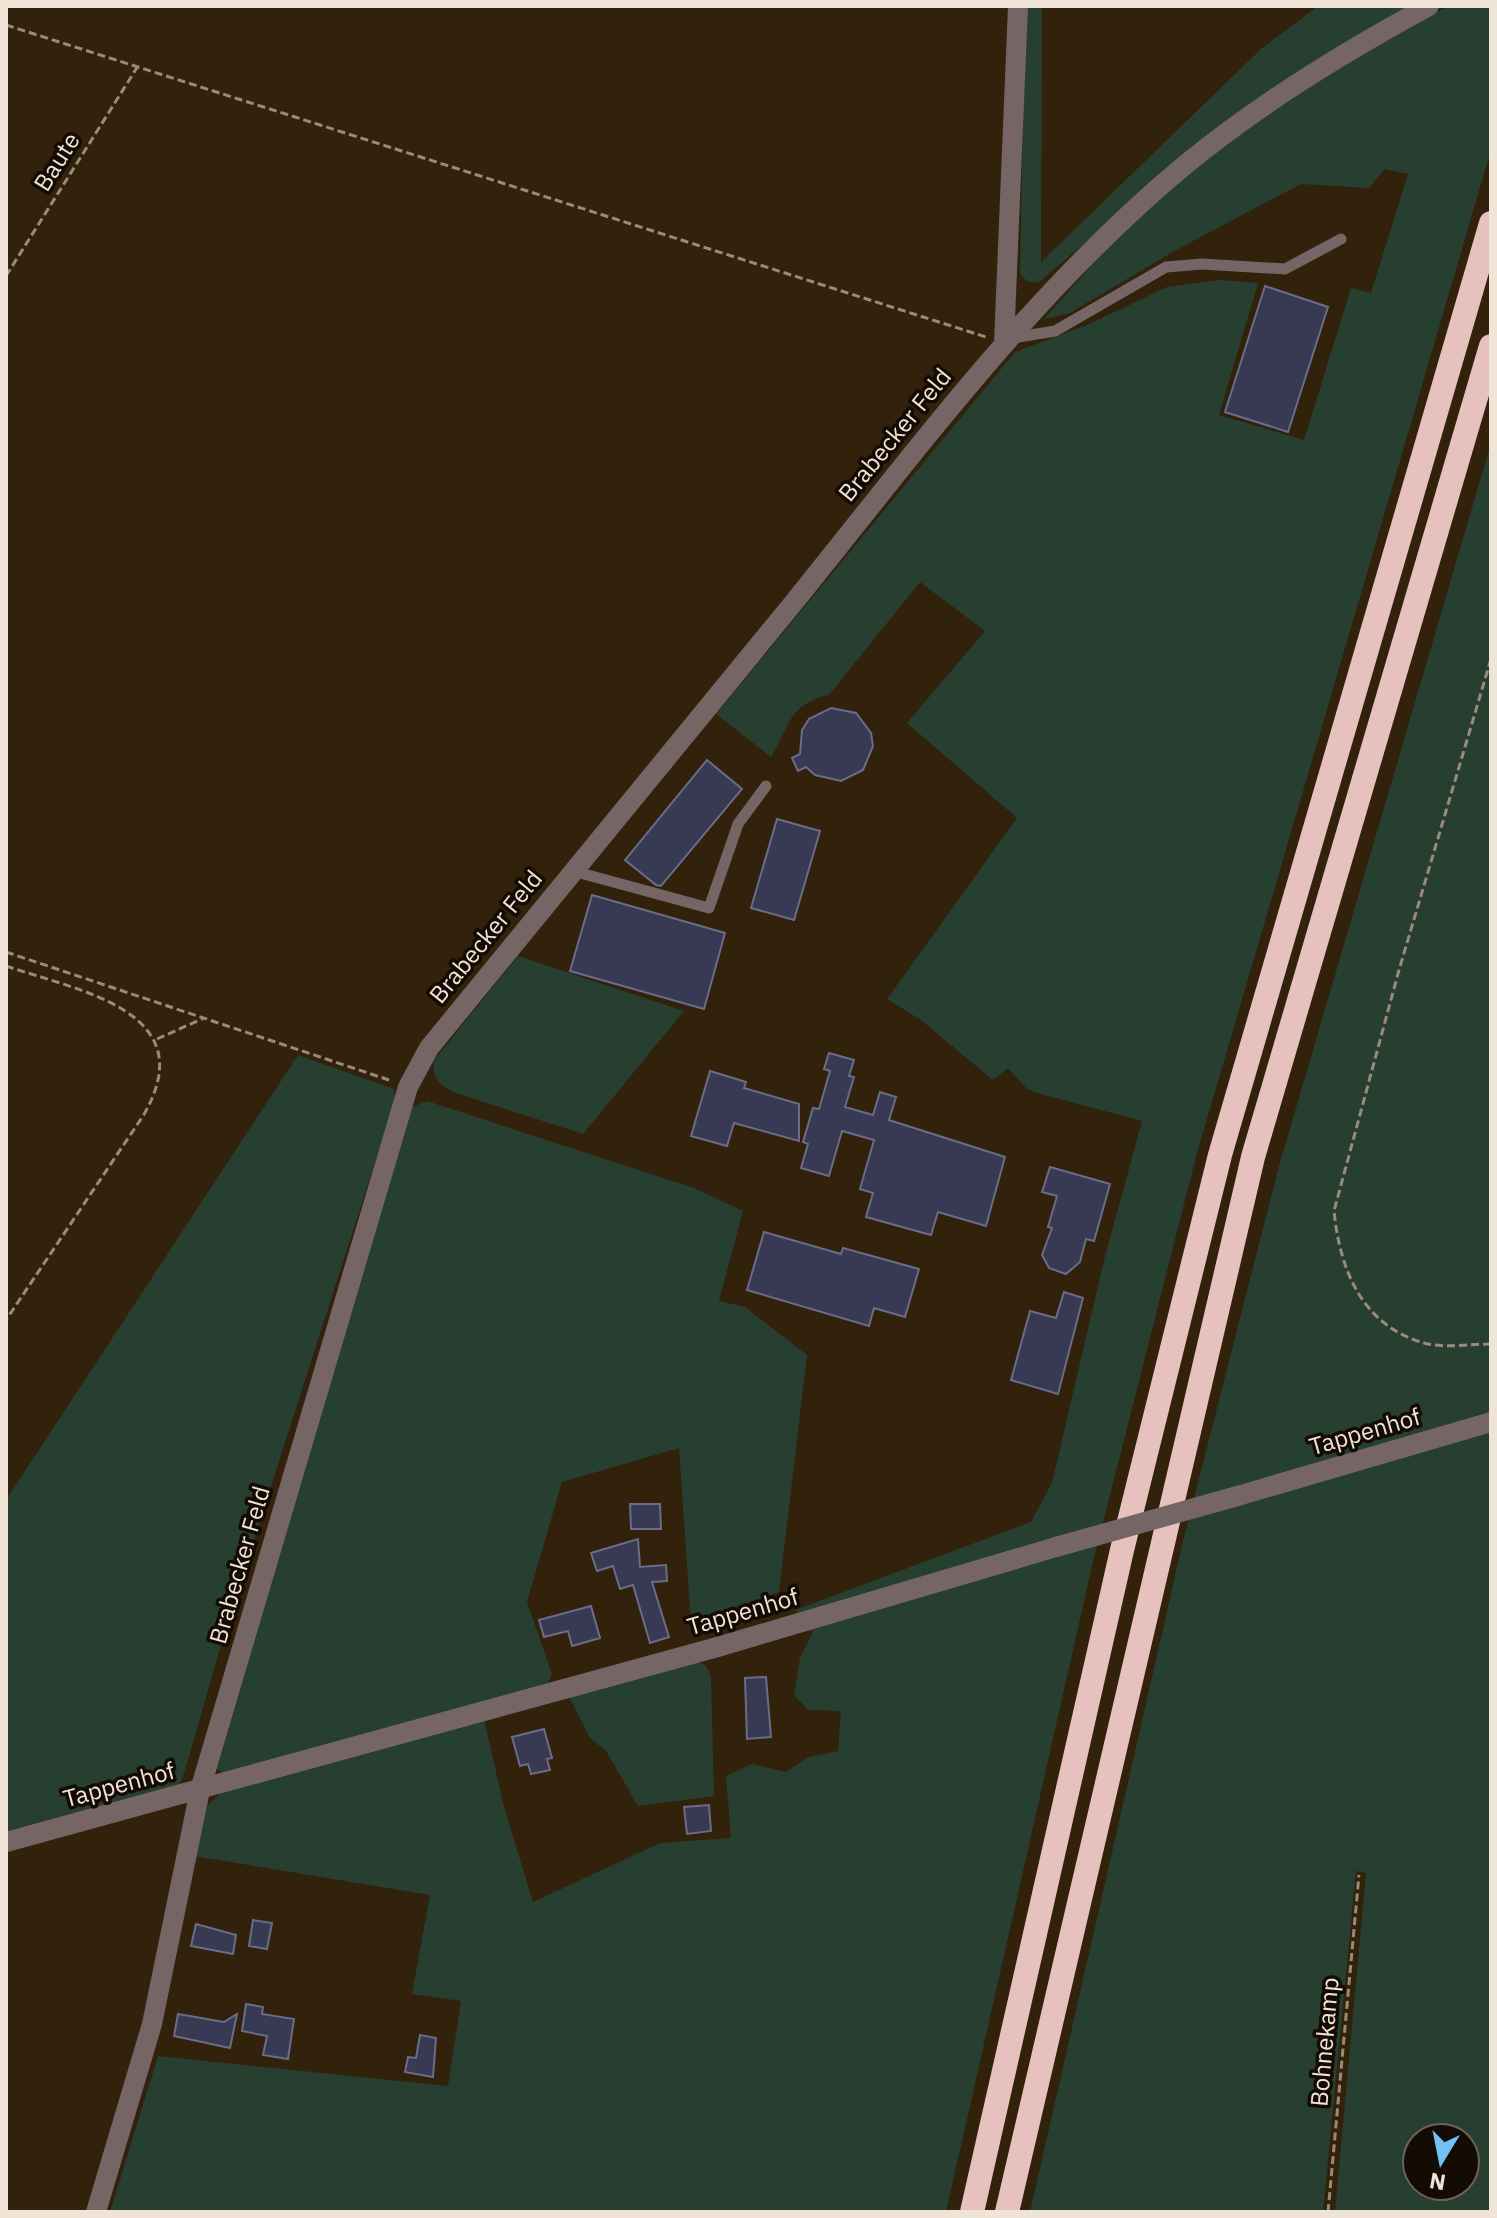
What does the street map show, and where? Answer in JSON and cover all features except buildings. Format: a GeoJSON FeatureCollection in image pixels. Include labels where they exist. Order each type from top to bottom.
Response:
{"type":"FeatureCollection","features":[{"type":"Feature","properties":{"kind":"highway"},"geometry":{"type":"LineString","coordinates":[[972,2212],[1122,1550],[1220,1155],[1491,223]]}},
{"type":"Feature","properties":{"kind":"highway"},"geometry":{"type":"LineString","coordinates":[[1007,2212],[1253,1157],[1491,346]]}},
{"type":"Feature","properties":{"kind":"street"},"geometry":{"type":"LineString","coordinates":[[1005,341],[1018,6]]}},
{"type":"Feature","properties":{"kind":"street","name":"Brabecker Feld"},"geometry":{"type":"LineString","coordinates":[[96,2212],[152,2024],[200,1790],[408,1087],[429,1048],[1005,341],[1120,224],[1183,166],[1253,112],[1367,40],[1429,6]]}},
{"type":"Feature","properties":{"kind":"street","name":"Tappenhof"},"geometry":{"type":"LineString","coordinates":[[6,1842],[714,1648],[1491,1422]]}},
{"type":"Feature","properties":{"kind":"lane"},"geometry":{"type":"LineString","coordinates":[[1005,341],[1055,331],[1166,267],[1202,264],[1285,269],[1341,239]]}},
{"type":"Feature","properties":{"kind":"lane"},"geometry":{"type":"LineString","coordinates":[[573,871],[709,908],[738,824],[766,786]]}},
{"type":"Feature","properties":{"kind":"path"},"geometry":{"type":"LineString","coordinates":[[6,25],[1005,341]]}},
{"type":"Feature","properties":{"kind":"path","name":"Baute"},"geometry":{"type":"LineString","coordinates":[[6,276],[138,66]]}},
{"type":"Feature","properties":{"kind":"path"},"geometry":{"type":"LineString","coordinates":[[1491,659],[1399,970],[1334,1211],[1337,1246],[1354,1292],[1387,1327],[1429,1344],[1491,1344]]}},
{"type":"Feature","properties":{"kind":"path"},"geometry":{"type":"LineString","coordinates":[[6,952],[408,1087]]}},
{"type":"Feature","properties":{"kind":"path"},"geometry":{"type":"LineString","coordinates":[[6,966],[107,1000],[139,1020],[155,1040],[162,1059],[156,1094],[6,1320]]}},
{"type":"Feature","properties":{"kind":"path"},"geometry":{"type":"LineString","coordinates":[[155,1040],[204,1018]]}},
{"type":"Feature","properties":{"kind":"path","name":"Bohnekamp"},"geometry":{"type":"LineString","coordinates":[[1328,2212],[1359,1875]]}},
{"type":"Feature","properties":{"kind":"green space"},"geometry":{"type":"Polygon","coordinates":[[[1025,6],[1042,6],[1041,262],[1262,48],[1318,6],[1416,6],[1114,218],[1038,283],[1027,281],[1020,274],[1025,6]]]}},
{"type":"Feature","properties":{"kind":"green space"},"geometry":{"type":"Polygon","coordinates":[[[1449,6],[1491,6],[1491,150],[1197,1153],[1092,1566],[946,2212],[110,2212],[158,2056],[448,2086],[461,2001],[412,1994],[430,1895],[194,1856],[207,1806],[223,1791],[484,1719],[504,1807],[533,1902],[660,1843],[731,1838],[726,1776],[752,1764],[786,1772],[809,1757],[838,1751],[841,1711],[808,1710],[794,1695],[800,1658],[813,1632],[795,1610],[1031,1522],[1052,1483],[1104,1260],[1142,1121],[1037,1093],[1027,1089],[1008,1068],[993,1080],[921,1020],[887,999],[1017,818],[907,723],[985,631],[920,582],[829,695],[798,710],[771,757],[716,714],[1015,352],[1087,325],[1167,287],[1221,280],[1258,283],[1219,415],[1304,440],[1351,288],[1371,293],[1408,174],[1385,169],[1369,188],[1301,184],[1176,250],[1070,313],[1044,319],[1124,228],[1221,146],[1375,43],[1449,6]]]}},
{"type":"Feature","properties":{"kind":"green space"},"geometry":{"type":"Polygon","coordinates":[[[1491,443],[1491,2212],[1335,2212],[1366,1873],[1356,1871],[1323,2212],[1030,2212],[1183,1541],[1279,1166],[1491,443]]]}},
{"type":"Feature","properties":{"kind":"green space"},"geometry":{"type":"Polygon","coordinates":[[[518,956],[684,1011],[583,1134],[456,1093],[436,1077],[434,1060],[518,956]]]}},
{"type":"Feature","properties":{"kind":"green space"},"geometry":{"type":"Polygon","coordinates":[[[298,1055],[394,1089],[395,1100],[230,1614],[183,1777],[179,1785],[6,1831],[6,1500],[298,1055]]]}},
{"type":"Feature","properties":{"kind":"green space"},"geometry":{"type":"Polygon","coordinates":[[[427,1101],[694,1188],[743,1211],[719,1301],[745,1307],[807,1355],[779,1592],[691,1622],[679,1448],[562,1482],[527,1602],[552,1674],[547,1685],[226,1775],[217,1769],[410,1108],[427,1101]]]}},
{"type":"Feature","properties":{"kind":"green space"},"geometry":{"type":"Polygon","coordinates":[[[695,1660],[706,1666],[711,1676],[714,1796],[638,1806],[606,1751],[590,1738],[568,1695],[695,1660]]]}}]}
